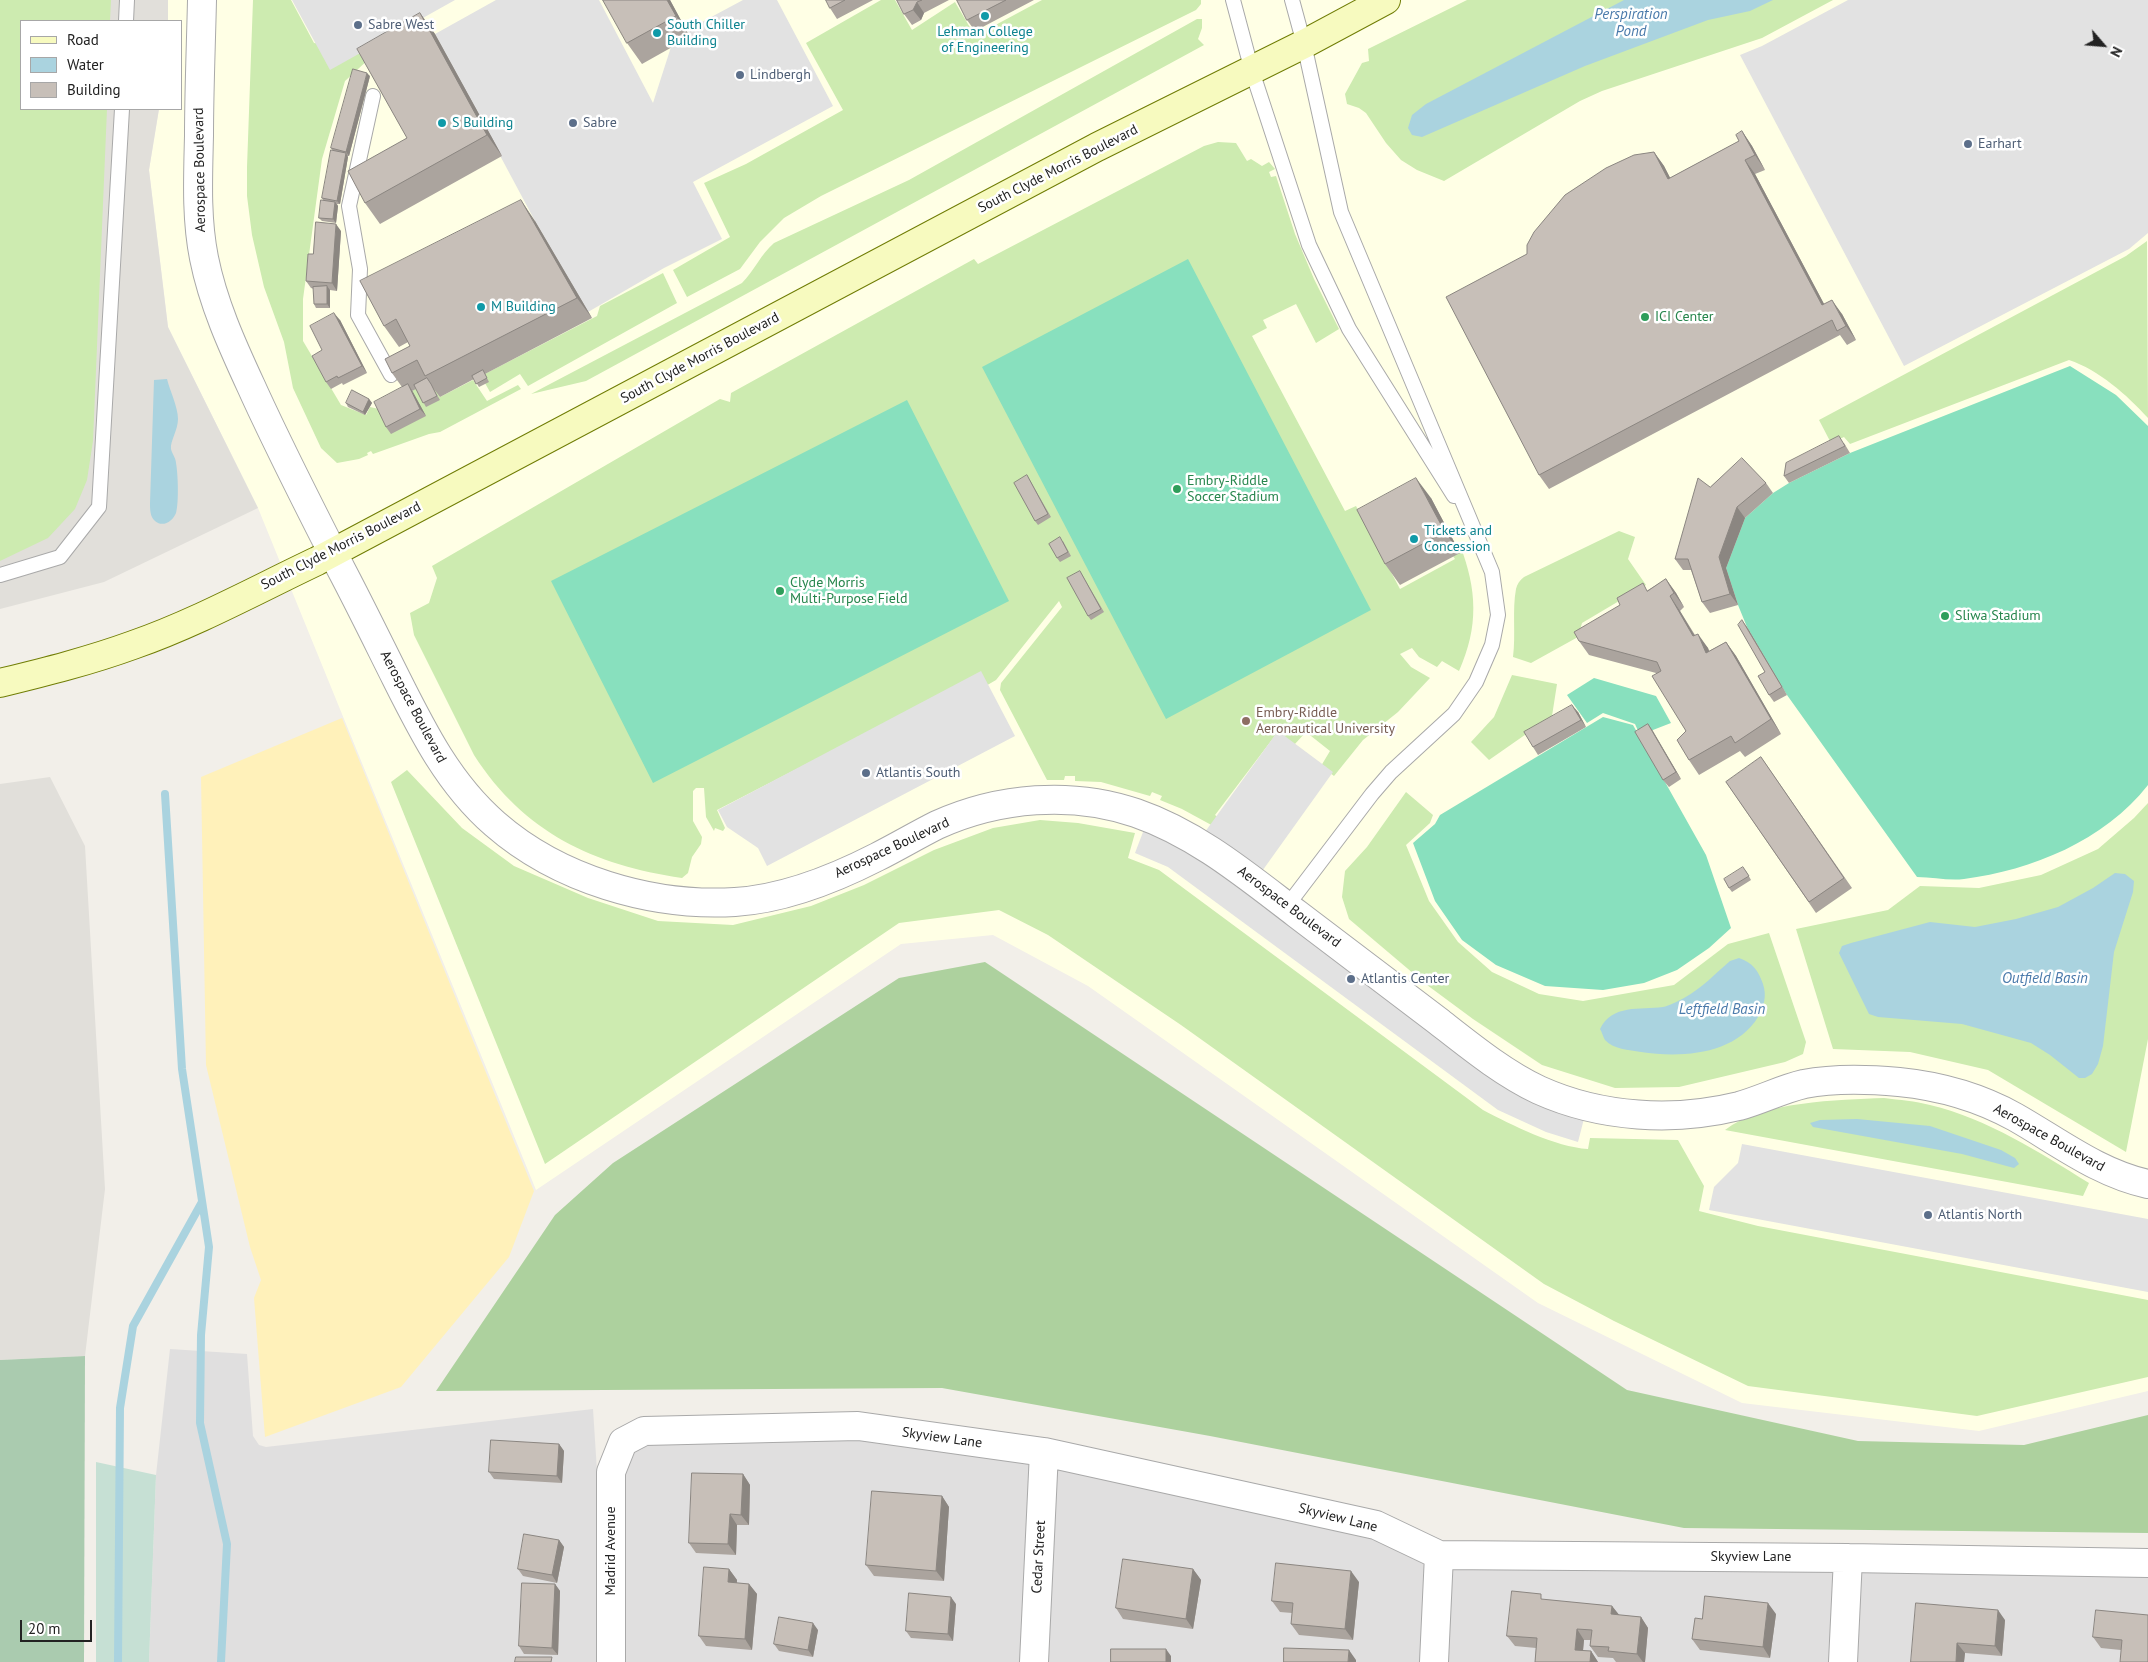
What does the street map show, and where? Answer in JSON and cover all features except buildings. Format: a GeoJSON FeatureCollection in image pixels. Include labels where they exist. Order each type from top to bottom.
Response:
{"type":"FeatureCollection","features":[{"type":"Feature","properties":{"kind":"main road","name":"South Clyde Morris Boulevard"},"geometry":{"type":"LineString","coordinates":[[0,683],[49,672],[133,645],[193,620],[333,552],[1097,147],[1252,71],[1386,0]]}},
{"type":"Feature","properties":{"kind":"street","name":"Aerospace Boulevard"},"geometry":{"type":"LineString","coordinates":[[202,0],[198,223],[206,266],[224,329],[287,466],[333,552],[425,736],[456,784],[488,818],[530,850],[576,873],[640,894],[682,900],[733,902],[765,898],[818,883],[869,861],[942,823],[982,810],[1033,799],[1068,800],[1138,814],[1170,828],[1224,858],[1477,1051],[1534,1088],[1580,1106],[1633,1115],[1685,1115],[1738,1106],[1802,1085],[1847,1080],[1901,1082],[1959,1092],[2007,1112],[2090,1163],[2130,1180],[2148,1184]]}},
{"type":"Feature","properties":{"kind":"street","name":"Skyview Lane"},"geometry":{"type":"LineString","coordinates":[[623,1442],[644,1431],[858,1426],[1044,1452],[1376,1525],[1439,1556],[1848,1558],[2148,1563]]}},
{"type":"Feature","properties":{"kind":"street","name":"Madrid Avenue"},"geometry":{"type":"LineString","coordinates":[[611,1662],[611,1472],[623,1442]]}},
{"type":"Feature","properties":{"kind":"street","name":"Cedar Street"},"geometry":{"type":"LineString","coordinates":[[1034,1662],[1044,1452]]}},
{"type":"Feature","properties":{"kind":"street"},"geometry":{"type":"LineString","coordinates":[[1434,1662],[1439,1556]]}},
{"type":"Feature","properties":{"kind":"street"},"geometry":{"type":"LineString","coordinates":[[1844,1662],[1848,1558]]}},
{"type":"Feature","properties":{"kind":"lane"},"geometry":{"type":"LineString","coordinates":[[126,0],[126,20]]}},
{"type":"Feature","properties":{"kind":"lane"},"geometry":{"type":"LineString","coordinates":[[1233,0],[1252,71],[1309,245],[1349,329],[1474,527]]}},
{"type":"Feature","properties":{"kind":"lane"},"geometry":{"type":"LineString","coordinates":[[1287,906],[1372,794],[1391,772],[1454,714],[1476,682],[1492,645],[1498,615],[1492,572],[1341,212],[1304,44],[1292,0]]}},
{"type":"Feature","properties":{"kind":"lane"},"geometry":{"type":"LineString","coordinates":[[373,96],[349,206],[360,269],[358,315],[391,375]]}},
{"type":"Feature","properties":{"kind":"lane"},"geometry":{"type":"LineString","coordinates":[[0,575],[60,557],[99,506],[122,110]]}},
{"type":"Feature","properties":{"kind":"shaded area"},"geometry":{"type":"Polygon","coordinates":[[[0,0],[168,0],[168,20],[20,20],[20,110],[159,110],[149,170],[168,327],[258,508],[104,582],[0,609],[0,0]]]}},
{"type":"Feature","properties":{"kind":"shaded area","name":"Embry-Riddle Aeronautical University"},"geometry":{"type":"Polygon","coordinates":[[[168,0],[2148,0],[2148,1391],[1979,1431],[1742,1403],[1538,1303],[1088,986],[993,935],[901,944],[536,1190],[258,508],[168,327],[149,170],[159,110],[182,110],[182,20],[168,20],[168,0]]]}},
{"type":"Feature","properties":{"kind":"shaded area","name":"Sabre West"},"geometry":{"type":"Polygon","coordinates":[[[292,0],[455,0],[330,70],[292,0]]]}},
{"type":"Feature","properties":{"kind":"shaded area","name":"Sabre"},"geometry":{"type":"Polygon","coordinates":[[[496,0],[599,0],[653,103],[671,47],[690,37],[687,30],[743,0],[777,0],[833,106],[693,182],[722,239],[664,268],[588,312],[535,221],[435,34],[496,0]]]}},
{"type":"Feature","properties":{"kind":"shaded area","name":"Earhart"},"geometry":{"type":"Polygon","coordinates":[[[1848,0],[2148,0],[2148,233],[2129,249],[1904,366],[1740,55],[1762,46],[1848,0]]]}},
{"type":"Feature","properties":{"kind":"shaded area","name":"Atlantis South"},"geometry":{"type":"Polygon","coordinates":[[[981,671],[1015,736],[767,866],[758,848],[727,827],[718,810],[981,671]]]}},
{"type":"Feature","properties":{"kind":"shaded area","name":"Atlantis Center"},"geometry":{"type":"Polygon","coordinates":[[[1278,731],[1333,772],[1255,881],[1477,1051],[1587,1107],[1578,1142],[1546,1132],[1498,1110],[1168,867],[1135,853],[1148,819],[1197,843],[1278,731]]]}},
{"type":"Feature","properties":{"kind":"shaded area"},"geometry":{"type":"Polygon","coordinates":[[[50,777],[85,846],[105,1189],[85,1356],[0,1360],[0,784],[50,777]]]}},
{"type":"Feature","properties":{"kind":"shaded area","name":"Atlantis North"},"geometry":{"type":"Polygon","coordinates":[[[1742,1144],[2148,1219],[2148,1292],[1709,1210],[1714,1187],[1738,1163],[1742,1144]]]}},
{"type":"Feature","properties":{"kind":"shaded area"},"geometry":{"type":"Polygon","coordinates":[[[170,1349],[247,1354],[253,1436],[259,1445],[266,1447],[593,1409],[597,1471],[598,1662],[149,1662],[156,1475],[170,1349]]]}},
{"type":"Feature","properties":{"kind":"shaded area"},"geometry":{"type":"Polygon","coordinates":[[[85,1356],[84,1662],[0,1662],[0,1360],[85,1356]]]}},
{"type":"Feature","properties":{"kind":"shaded area"},"geometry":{"type":"Polygon","coordinates":[[[858,1439],[1030,1463],[1021,1662],[625,1662],[624,1475],[634,1451],[649,1443],[858,1439]]]}},
{"type":"Feature","properties":{"kind":"shaded area"},"geometry":{"type":"Polygon","coordinates":[[[96,1462],[156,1475],[149,1662],[96,1662],[96,1462]]]}},
{"type":"Feature","properties":{"kind":"shaded area"},"geometry":{"type":"Polygon","coordinates":[[[1057,1467],[1372,1537],[1425,1563],[1420,1662],[1048,1662],[1057,1467]]]}},
{"type":"Feature","properties":{"kind":"shaded area"},"geometry":{"type":"Polygon","coordinates":[[[1452,1568],[1834,1570],[1830,1662],[1448,1662],[1452,1568]]]}},
{"type":"Feature","properties":{"kind":"shaded area"},"geometry":{"type":"Polygon","coordinates":[[[1861,1571],[2148,1576],[2148,1662],[1857,1662],[1861,1571]]]}},
{"type":"Feature","properties":{"kind":"green space"},"geometry":{"type":"Polygon","coordinates":[[[0,0],[111,0],[110,20],[20,20],[20,110],[107,110],[93,441],[87,480],[75,509],[48,538],[0,561],[0,0]]]}},
{"type":"Feature","properties":{"kind":"green space"},"geometry":{"type":"Polygon","coordinates":[[[253,0],[291,0],[314,43],[366,49],[370,58],[345,81],[322,159],[303,299],[303,341],[341,405],[366,415],[370,407],[379,409],[430,381],[440,397],[473,380],[487,401],[518,385],[521,389],[440,432],[429,434],[373,454],[371,451],[367,453],[368,455],[359,459],[337,463],[321,448],[293,388],[284,342],[264,287],[252,235],[247,196],[247,167],[253,0]]]}},
{"type":"Feature","properties":{"kind":"green space"},"geometry":{"type":"Polygon","coordinates":[[[881,0],[895,0],[912,30],[955,2],[975,36],[1042,0],[1201,0],[1201,4],[1196,10],[821,196],[784,218],[760,242],[740,269],[687,297],[673,270],[730,237],[704,183],[746,164],[843,110],[806,43],[881,0]]]}},
{"type":"Feature","properties":{"kind":"green space"},"geometry":{"type":"Polygon","coordinates":[[[1467,0],[1833,0],[1762,38],[1602,91],[1580,101],[1444,181],[1417,170],[1401,160],[1386,143],[1366,113],[1359,108],[1347,104],[1345,94],[1362,63],[1369,61],[1368,49],[1467,0]]]}},
{"type":"Feature","properties":{"kind":"green space"},"geometry":{"type":"Polygon","coordinates":[[[1197,19],[1202,19],[1202,28],[1198,39],[1204,45],[586,381],[531,394],[742,283],[774,243],[909,180],[1197,19]]]}},
{"type":"Feature","properties":{"kind":"green space"},"geometry":{"type":"Polygon","coordinates":[[[1218,142],[1236,143],[1247,161],[1251,159],[1262,166],[1269,162],[1275,169],[1269,172],[1271,177],[1276,176],[1295,234],[1314,279],[1339,329],[1316,343],[1296,304],[1263,320],[1267,328],[1252,336],[1345,511],[1356,506],[1400,589],[1455,559],[1453,556],[1460,545],[1470,577],[1473,623],[1470,639],[1459,671],[1442,661],[1437,667],[1419,657],[1412,648],[1400,654],[1411,667],[1430,678],[1398,712],[1363,740],[1334,776],[1321,766],[1330,751],[1306,732],[1294,745],[1277,733],[1215,815],[1232,828],[1226,833],[1182,809],[1160,800],[1162,796],[1152,792],[1150,796],[1101,782],[1075,781],[1075,776],[1065,776],[1064,780],[1047,780],[1000,690],[1001,683],[1062,607],[1059,601],[996,680],[972,694],[966,682],[717,810],[725,828],[723,831],[715,828],[714,831],[706,817],[704,788],[696,788],[693,791],[693,821],[702,837],[701,844],[692,857],[688,873],[682,878],[619,864],[591,854],[564,841],[539,825],[515,805],[494,782],[474,755],[414,635],[410,613],[429,603],[437,578],[432,566],[720,399],[730,402],[731,393],[974,259],[978,264],[1204,146],[1218,142]]]}},
{"type":"Feature","properties":{"kind":"green space"},"geometry":{"type":"Polygon","coordinates":[[[2147,241],[2148,418],[2112,384],[2091,370],[2069,360],[1850,444],[1844,437],[1831,443],[1819,420],[2126,256],[2147,241]]]}},
{"type":"Feature","properties":{"kind":"green space","name":"Embry-Riddle Soccer Stadium"},"geometry":{"type":"Polygon","coordinates":[[[1188,259],[1371,610],[1166,719],[982,367],[1188,259]]]}},
{"type":"Feature","properties":{"kind":"green space"},"geometry":{"type":"Polygon","coordinates":[[[663,273],[677,303],[528,386],[520,374],[490,392],[481,376],[597,316],[600,306],[663,273]]]}},
{"type":"Feature","properties":{"kind":"green space","name":"Sliwa Stadium"},"geometry":{"type":"Polygon","coordinates":[[[2070,366],[2116,395],[2148,426],[2148,785],[2130,805],[2110,822],[2065,850],[2040,860],[1990,875],[1964,879],[1917,877],[1787,695],[1747,627],[1726,568],[1745,518],[1773,493],[1789,483],[1850,453],[2070,366]]]}},
{"type":"Feature","properties":{"kind":"green space","name":"Clyde Morris Multi-Purpose Field"},"geometry":{"type":"Polygon","coordinates":[[[907,400],[1009,601],[653,783],[551,581],[907,400]]]}},
{"type":"Feature","properties":{"kind":"green space"},"geometry":{"type":"Polygon","coordinates":[[[1619,531],[1635,537],[1628,559],[1646,585],[1582,623],[1578,637],[1531,663],[1513,657],[1515,597],[1516,587],[1520,581],[1524,577],[1619,531]]]}},
{"type":"Feature","properties":{"kind":"green space"},"geometry":{"type":"Polygon","coordinates":[[[1512,675],[1557,684],[1552,716],[1489,760],[1471,742],[1494,717],[1512,675]]]}},
{"type":"Feature","properties":{"kind":"green space"},"geometry":{"type":"Polygon","coordinates":[[[1594,678],[1656,696],[1671,723],[1640,735],[1635,724],[1603,713],[1587,723],[1567,695],[1594,678]]]}},
{"type":"Feature","properties":{"kind":"green space"},"geometry":{"type":"Polygon","coordinates":[[[1603,717],[1633,725],[1706,855],[1731,928],[1709,948],[1677,970],[1644,983],[1603,990],[1545,986],[1496,965],[1462,940],[1435,901],[1413,843],[1435,824],[1440,815],[1603,717]]]}},
{"type":"Feature","properties":{"kind":"green space"},"geometry":{"type":"Polygon","coordinates":[[[407,770],[462,828],[514,866],[588,898],[658,921],[733,925],[811,906],[864,885],[934,850],[993,828],[1040,820],[1078,823],[1135,833],[1128,858],[1159,870],[1483,1110],[1548,1140],[1588,1149],[1590,1138],[1678,1140],[1704,1186],[1699,1211],[1758,1226],[2148,1300],[2148,1377],[1977,1416],[1748,1386],[1614,1321],[1544,1284],[1181,1025],[1048,935],[999,910],[899,923],[545,1164],[391,782],[407,770]]]}},
{"type":"Feature","properties":{"kind":"green space"},"geometry":{"type":"Polygon","coordinates":[[[1406,792],[1433,815],[1430,823],[1406,845],[1429,901],[1458,942],[1492,972],[1539,994],[1583,1001],[1674,985],[1728,944],[1769,933],[1806,1042],[1803,1054],[1785,1062],[1679,1087],[1615,1088],[1542,1065],[1473,1019],[1427,985],[1349,919],[1342,897],[1345,871],[1367,847],[1406,792]]]}},
{"type":"Feature","properties":{"kind":"green space"},"geometry":{"type":"Polygon","coordinates":[[[2148,803],[2148,1039],[2126,1152],[1988,1070],[1910,1052],[1833,1049],[1796,929],[1888,910],[1920,886],[1979,888],[2041,875],[2098,849],[2134,818],[2148,803]]]}},
{"type":"Feature","properties":{"kind":"green space"},"geometry":{"type":"Polygon","coordinates":[[[985,962],[1627,1390],[1858,1441],[2024,1445],[2148,1415],[2148,1533],[1684,1528],[1210,1436],[942,1388],[436,1391],[555,1215],[613,1163],[899,978],[985,962]]]}},
{"type":"Feature","properties":{"kind":"green space"},"geometry":{"type":"Polygon","coordinates":[[[1884,1098],[1924,1104],[1972,1119],[2013,1138],[2089,1183],[2083,1196],[1725,1130],[1740,1120],[1779,1108],[1823,1101],[1884,1098]]]}},
{"type":"Feature","properties":{"kind":"sand"},"geometry":{"type":"Polygon","coordinates":[[[342,718],[534,1191],[509,1257],[401,1387],[265,1437],[254,1298],[261,1280],[250,1247],[206,1065],[201,777],[342,718]]]}},
{"type":"Feature","properties":{"kind":"water","name":"Perspiration Pond"},"geometry":{"type":"Polygon","coordinates":[[[1624,0],[1773,0],[1750,11],[1708,20],[1585,66],[1422,137],[1412,135],[1408,128],[1412,115],[1426,104],[1624,0]]]}},
{"type":"Feature","properties":{"kind":"water"},"geometry":{"type":"Polygon","coordinates":[[[167,379],[178,414],[178,423],[171,449],[176,461],[178,495],[175,516],[167,523],[161,524],[153,519],[150,508],[154,380],[167,379]]]}},
{"type":"Feature","properties":{"kind":"water","name":"Outfield Basin"},"geometry":{"type":"Polygon","coordinates":[[[2115,873],[2125,874],[2134,881],[2133,892],[2114,952],[2103,1046],[2098,1064],[2092,1074],[2085,1078],[2079,1078],[2031,1043],[1962,1024],[1878,1017],[1869,1014],[1839,953],[1842,946],[1930,922],[1975,927],[2016,919],[2058,907],[2093,888],[2115,873]]]}},
{"type":"Feature","properties":{"kind":"water","name":"Leftfield Basin"},"geometry":{"type":"Polygon","coordinates":[[[1739,958],[1748,962],[1757,971],[1763,984],[1765,997],[1758,1017],[1748,1030],[1736,1039],[1706,1051],[1690,1054],[1657,1054],[1626,1050],[1612,1045],[1605,1040],[1600,1029],[1612,1015],[1627,1010],[1663,1007],[1674,1003],[1708,981],[1730,961],[1739,958]]]}},
{"type":"Feature","properties":{"kind":"water"},"geometry":{"type":"Polygon","coordinates":[[[1857,1119],[1930,1126],[2001,1150],[2015,1158],[2019,1164],[2014,1168],[1962,1154],[1813,1127],[1810,1123],[1820,1120],[1857,1119]]]}},
{"type":"Feature","properties":{"kind":"waterway"},"geometry":{"type":"LineString","coordinates":[[165,794],[182,1069],[209,1247],[201,1335],[200,1423],[227,1544],[221,1662]]}},
{"type":"Feature","properties":{"kind":"waterway"},"geometry":{"type":"LineString","coordinates":[[118,1662],[120,1408],[133,1326],[202,1202]]}},
{"type":"Feature","properties":{"kind":"place","name":"Lehman College of Engineering"},"geometry":{"type":"Point","coordinates":[985,16]}},
{"type":"Feature","properties":{"kind":"place","name":"Sabre West"},"geometry":{"type":"Point","coordinates":[358,25]}},
{"type":"Feature","properties":{"kind":"place","name":"South Chiller Building"},"geometry":{"type":"Point","coordinates":[657,33]}},
{"type":"Feature","properties":{"kind":"place","name":"Lindbergh"},"geometry":{"type":"Point","coordinates":[740,75]}},
{"type":"Feature","properties":{"kind":"place","name":"S Building"},"geometry":{"type":"Point","coordinates":[442,123]}},
{"type":"Feature","properties":{"kind":"place","name":"Sabre"},"geometry":{"type":"Point","coordinates":[573,123]}},
{"type":"Feature","properties":{"kind":"place","name":"Earhart"},"geometry":{"type":"Point","coordinates":[1968,144]}},
{"type":"Feature","properties":{"kind":"place","name":"M Building"},"geometry":{"type":"Point","coordinates":[481,307]}},
{"type":"Feature","properties":{"kind":"place","name":"ICI Center"},"geometry":{"type":"Point","coordinates":[1645,317]}},
{"type":"Feature","properties":{"kind":"place","name":"Embry-Riddle Soccer Stadium"},"geometry":{"type":"Point","coordinates":[1177,489]}},
{"type":"Feature","properties":{"kind":"place","name":"Tickets and Concession"},"geometry":{"type":"Point","coordinates":[1414,539]}},
{"type":"Feature","properties":{"kind":"place","name":"Clyde Morris Multi-Purpose Field"},"geometry":{"type":"Point","coordinates":[780,591]}},
{"type":"Feature","properties":{"kind":"place","name":"Sliwa Stadium"},"geometry":{"type":"Point","coordinates":[1945,616]}},
{"type":"Feature","properties":{"kind":"place","name":"Embry-Riddle Aeronautical University"},"geometry":{"type":"Point","coordinates":[1246,721]}},
{"type":"Feature","properties":{"kind":"place","name":"Atlantis South"},"geometry":{"type":"Point","coordinates":[866,773]}},
{"type":"Feature","properties":{"kind":"place","name":"Atlantis Center"},"geometry":{"type":"Point","coordinates":[1351,979]}},
{"type":"Feature","properties":{"kind":"place","name":"Atlantis North"},"geometry":{"type":"Point","coordinates":[1928,1215]}}]}
